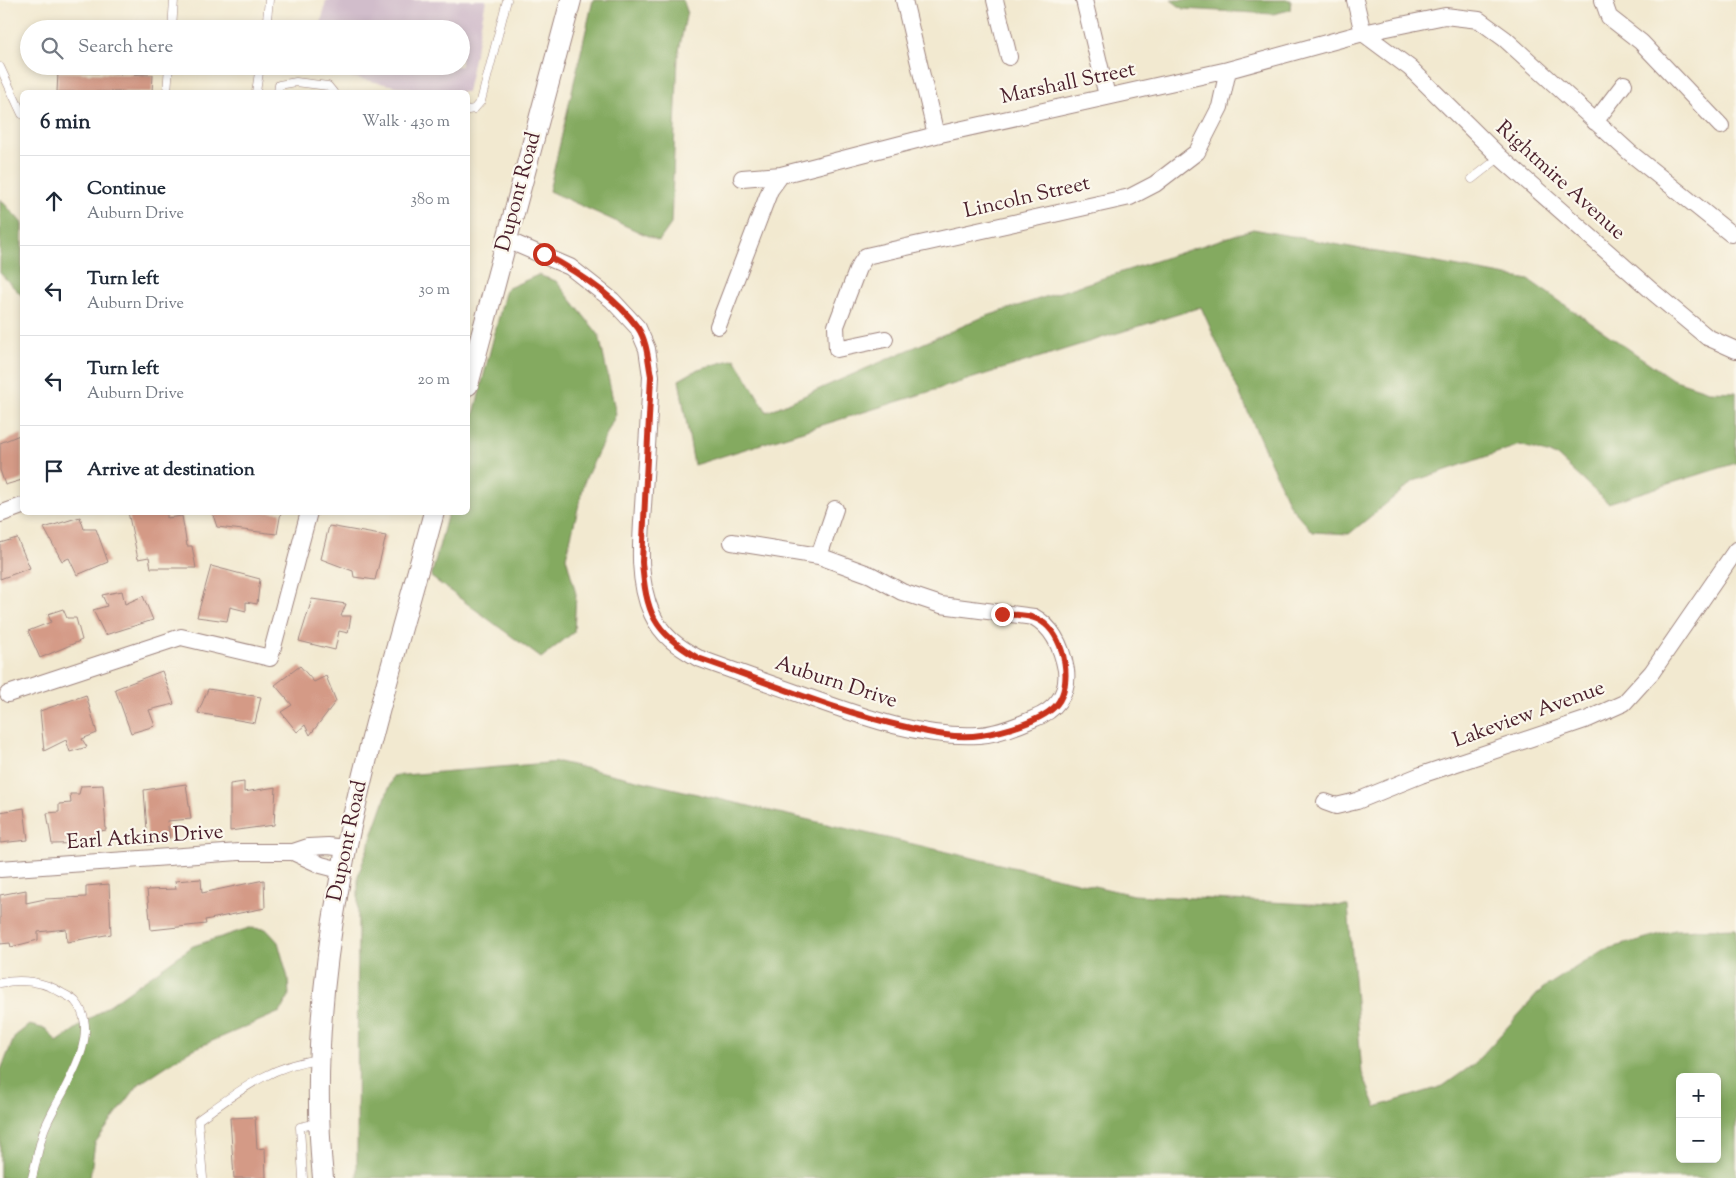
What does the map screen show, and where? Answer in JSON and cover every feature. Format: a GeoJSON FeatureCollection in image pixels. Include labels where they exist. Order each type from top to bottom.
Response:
{"type":"FeatureCollection","features":[{"type":"Feature","properties":{"kind":"street","name":"Dupont Road"},"geometry":{"type":"LineString","coordinates":[[470,378],[571,0]]}},
{"type":"Feature","properties":{"kind":"street"},"geometry":{"type":"LineString","coordinates":[[904,0],[936,134]]}},
{"type":"Feature","properties":{"kind":"street"},"geometry":{"type":"LineString","coordinates":[[995,0],[1009,57]]}},
{"type":"Feature","properties":{"kind":"street"},"geometry":{"type":"LineString","coordinates":[[1084,0],[1107,96]]}},
{"type":"Feature","properties":{"kind":"street"},"geometry":{"type":"LineString","coordinates":[[1355,0],[1363,33]]}},
{"type":"Feature","properties":{"kind":"street"},"geometry":{"type":"LineString","coordinates":[[1604,0],[1609,17],[1641,42],[1721,126]]}},
{"type":"Feature","properties":{"kind":"street","name":"Marshall Street"},"geometry":{"type":"LineString","coordinates":[[742,178],[781,175],[936,134],[1228,70],[1363,33],[1446,16],[1478,20],[1505,39],[1595,122],[1730,234]]}},
{"type":"Feature","properties":{"kind":"street","name":"Rightmire Avenue"},"geometry":{"type":"LineString","coordinates":[[1363,33],[1410,68],[1500,156],[1653,292],[1707,337],[1736,350]]}},
{"type":"Feature","properties":{"kind":"street","name":"Lincoln Street"},"geometry":{"type":"LineString","coordinates":[[885,339],[837,350],[836,326],[858,268],[866,256],[1130,197],[1154,184],[1197,152],[1220,108],[1228,70]]}},
{"type":"Feature","properties":{"kind":"street"},"geometry":{"type":"LineString","coordinates":[[1595,122],[1624,84]]}},
{"type":"Feature","properties":{"kind":"street"},"geometry":{"type":"LineString","coordinates":[[718,326],[770,190],[781,175]]}},
{"type":"Feature","properties":{"kind":"street","name":"Auburn Drive"},"geometry":{"type":"LineString","coordinates":[[507,240],[570,267],[612,300],[638,328],[647,349],[651,376],[641,544],[644,590],[652,614],[662,632],[676,645],[698,658],[869,719],[938,734],[980,735],[1020,725],[1041,716],[1057,705],[1065,691],[1064,660],[1056,637],[1045,623],[1034,617],[941,605],[902,592],[871,575],[819,556],[732,542]]}},
{"type":"Feature","properties":{"kind":"street"},"geometry":{"type":"LineString","coordinates":[[0,514],[20,507]]}},
{"type":"Feature","properties":{"kind":"street"},"geometry":{"type":"LineString","coordinates":[[819,556],[834,509]]}},
{"type":"Feature","properties":{"kind":"street"},"geometry":{"type":"LineString","coordinates":[[8,694],[181,637],[270,658],[308,515]]}},
{"type":"Feature","properties":{"kind":"street","name":"Dupont Road"},"geometry":{"type":"LineString","coordinates":[[323,1178],[320,1122],[320,1059],[331,921],[340,870],[364,766],[433,515]]}},
{"type":"Feature","properties":{"kind":"street","name":"Lakeview Avenue"},"geometry":{"type":"LineString","coordinates":[[1325,802],[1336,806],[1357,801],[1421,775],[1588,719],[1624,703],[1652,672],[1736,550]]}},
{"type":"Feature","properties":{"kind":"street","name":"Earl Atkins Drive"},"geometry":{"type":"LineString","coordinates":[[0,869],[240,852],[293,852],[308,847],[328,846],[345,848]]}},
{"type":"Feature","properties":{"kind":"street","name":"Earl Atkins Drive"},"geometry":{"type":"LineString","coordinates":[[293,852],[321,866],[340,870]]}},
{"type":"Feature","properties":{"kind":"lane"},"geometry":{"type":"LineString","coordinates":[[173,20],[174,0]]}},
{"type":"Feature","properties":{"kind":"lane"},"geometry":{"type":"LineString","coordinates":[[267,20],[269,0]]}},
{"type":"Feature","properties":{"kind":"lane"},"geometry":{"type":"LineString","coordinates":[[470,110],[474,110],[481,101],[507,0]]}},
{"type":"Feature","properties":{"kind":"lane"},"geometry":{"type":"LineString","coordinates":[[0,67],[20,110]]}},
{"type":"Feature","properties":{"kind":"lane"},"geometry":{"type":"LineString","coordinates":[[167,90],[168,75]]}},
{"type":"Feature","properties":{"kind":"lane"},"geometry":{"type":"LineString","coordinates":[[256,90],[259,75]]}},
{"type":"Feature","properties":{"kind":"lane"},"geometry":{"type":"LineString","coordinates":[[278,90],[279,85],[296,82],[328,86],[331,90]]}},
{"type":"Feature","properties":{"kind":"lane"},"geometry":{"type":"LineString","coordinates":[[1472,179],[1500,156]]}},
{"type":"Feature","properties":{"kind":"lane"},"geometry":{"type":"LineString","coordinates":[[0,983],[15,980],[54,988],[75,1001],[86,1022],[86,1033],[68,1088],[45,1130],[32,1178]]}},
{"type":"Feature","properties":{"kind":"lane"},"geometry":{"type":"LineString","coordinates":[[203,1178],[198,1120],[247,1086],[281,1067],[298,1061],[320,1059]]}},
{"type":"Feature","properties":{"kind":"lane"},"geometry":{"type":"LineString","coordinates":[[303,1178],[300,1127],[320,1122]]}},
{"type":"Feature","properties":{"kind":"shaded area"},"geometry":{"type":"Polygon","coordinates":[[[326,0],[486,0],[467,90],[414,90],[341,75],[470,75],[470,20],[322,20],[326,0]]]}},
{"type":"Feature","properties":{"kind":"green space"},"geometry":{"type":"Polygon","coordinates":[[[593,0],[683,0],[687,11],[678,56],[671,224],[659,241],[549,191],[593,0]]]}},
{"type":"Feature","properties":{"kind":"green space"},"geometry":{"type":"Polygon","coordinates":[[[1171,0],[1291,0],[1290,10],[1273,14],[1183,9],[1171,0]]]}},
{"type":"Feature","properties":{"kind":"green space"},"geometry":{"type":"Polygon","coordinates":[[[0,199],[20,221],[20,294],[0,273],[0,199]]]}},
{"type":"Feature","properties":{"kind":"green space"},"geometry":{"type":"Polygon","coordinates":[[[1253,229],[1529,280],[1672,379],[1709,391],[1736,392],[1736,463],[1608,503],[1557,456],[1520,445],[1414,481],[1349,534],[1313,532],[1290,506],[1201,307],[694,465],[679,380],[698,369],[735,359],[767,412],[981,318],[1253,229]]]}},
{"type":"Feature","properties":{"kind":"green space"},"geometry":{"type":"Polygon","coordinates":[[[538,275],[556,281],[599,335],[616,414],[585,480],[566,557],[576,594],[574,632],[541,658],[431,577],[447,515],[470,515],[470,429],[506,289],[538,275]]]}},
{"type":"Feature","properties":{"kind":"green space"},"geometry":{"type":"Polygon","coordinates":[[[559,762],[1133,895],[1348,906],[1362,1073],[1376,1107],[1443,1086],[1474,1064],[1542,989],[1603,950],[1675,930],[1736,928],[1736,1178],[357,1178],[358,876],[393,776],[559,762]]]}},
{"type":"Feature","properties":{"kind":"green space"},"geometry":{"type":"Polygon","coordinates":[[[249,928],[266,929],[278,942],[288,978],[289,996],[280,1012],[189,1051],[139,1084],[95,1143],[90,1178],[0,1178],[0,1072],[15,1036],[29,1025],[46,1029],[57,1042],[193,946],[249,928]]]}},
{"type":"Feature","properties":{"kind":"building"},"geometry":{"type":"Polygon","coordinates":[[[58,75],[153,75],[152,90],[57,90],[58,75]]]}},
{"type":"Feature","properties":{"kind":"building"},"geometry":{"type":"Polygon","coordinates":[[[20,435],[20,481],[5,485],[0,470],[0,443],[20,435]]]}},
{"type":"Feature","properties":{"kind":"building"},"geometry":{"type":"Polygon","coordinates":[[[129,515],[167,515],[167,518],[182,516],[187,546],[192,546],[196,568],[151,568],[149,557],[138,559],[129,515]]]}},
{"type":"Feature","properties":{"kind":"building"},"geometry":{"type":"Polygon","coordinates":[[[213,515],[280,515],[277,534],[217,527],[213,515]]]}},
{"type":"Feature","properties":{"kind":"building"},"geometry":{"type":"Polygon","coordinates":[[[80,517],[84,529],[96,529],[108,562],[77,575],[69,558],[62,561],[44,528],[80,517]]]}},
{"type":"Feature","properties":{"kind":"building"},"geometry":{"type":"Polygon","coordinates":[[[329,526],[386,536],[375,580],[354,577],[353,571],[321,559],[329,526]]]}},
{"type":"Feature","properties":{"kind":"building"},"geometry":{"type":"Polygon","coordinates":[[[17,538],[30,568],[0,579],[0,543],[17,538]]]}},
{"type":"Feature","properties":{"kind":"building"},"geometry":{"type":"Polygon","coordinates":[[[211,566],[260,579],[257,604],[246,602],[246,611],[230,607],[227,621],[197,617],[211,566]]]}},
{"type":"Feature","properties":{"kind":"building"},"geometry":{"type":"Polygon","coordinates":[[[122,591],[125,604],[143,596],[153,620],[105,635],[93,610],[107,606],[102,595],[122,591]]]}},
{"type":"Feature","properties":{"kind":"building"},"geometry":{"type":"Polygon","coordinates":[[[312,599],[346,604],[341,616],[351,616],[348,633],[339,631],[335,650],[299,641],[312,599]]]}},
{"type":"Feature","properties":{"kind":"building"},"geometry":{"type":"Polygon","coordinates":[[[63,609],[67,618],[76,618],[82,640],[40,658],[28,631],[51,622],[48,614],[63,609]]]}},
{"type":"Feature","properties":{"kind":"building"},"geometry":{"type":"Polygon","coordinates":[[[300,666],[314,682],[326,676],[336,701],[310,735],[305,725],[297,732],[281,712],[292,705],[275,685],[300,666]]]}},
{"type":"Feature","properties":{"kind":"building"},"geometry":{"type":"Polygon","coordinates":[[[162,671],[174,704],[149,710],[155,726],[131,733],[115,689],[162,671]]]}},
{"type":"Feature","properties":{"kind":"building"},"geometry":{"type":"Polygon","coordinates":[[[208,689],[261,697],[255,723],[198,713],[208,689]]]}},
{"type":"Feature","properties":{"kind":"building"},"geometry":{"type":"Polygon","coordinates":[[[86,695],[97,733],[82,739],[87,747],[70,752],[66,740],[44,751],[40,711],[86,695]]]}},
{"type":"Feature","properties":{"kind":"building"},"geometry":{"type":"Polygon","coordinates":[[[244,782],[244,792],[276,787],[274,825],[230,831],[230,784],[244,782]]]}},
{"type":"Feature","properties":{"kind":"building"},"geometry":{"type":"Polygon","coordinates":[[[186,784],[191,819],[167,821],[170,838],[148,845],[144,790],[186,784]]]}},
{"type":"Feature","properties":{"kind":"building"},"geometry":{"type":"Polygon","coordinates":[[[103,785],[106,830],[96,832],[97,843],[52,844],[47,813],[59,812],[59,804],[71,803],[70,794],[79,794],[81,786],[103,785]]]}},
{"type":"Feature","properties":{"kind":"building"},"geometry":{"type":"Polygon","coordinates":[[[24,808],[28,840],[0,843],[0,812],[24,808]]]}},
{"type":"Feature","properties":{"kind":"building"},"geometry":{"type":"Polygon","coordinates":[[[201,879],[202,893],[264,880],[265,908],[205,920],[206,924],[151,930],[147,890],[176,889],[175,881],[201,879]]]}},
{"type":"Feature","properties":{"kind":"building"},"geometry":{"type":"Polygon","coordinates":[[[109,884],[111,934],[67,942],[66,929],[38,932],[38,940],[11,947],[10,943],[0,944],[0,895],[26,890],[26,903],[45,899],[86,897],[86,886],[109,884]]]}},
{"type":"Feature","properties":{"kind":"building"},"geometry":{"type":"Polygon","coordinates":[[[255,1117],[257,1149],[265,1148],[266,1178],[234,1178],[230,1118],[255,1117]]]}},
{"type":"Feature","properties":{"kind":"route"},"geometry":{"type":"LineString","coordinates":[[544,254],[570,267],[612,300],[638,328],[647,349],[651,376],[641,544],[644,590],[652,614],[662,632],[676,645],[698,658],[869,719],[938,734],[980,735],[1020,725],[1041,716],[1057,705],[1065,691],[1064,660],[1056,637],[1050,629],[1045,623],[1034,617],[1002,614]]}}]}
